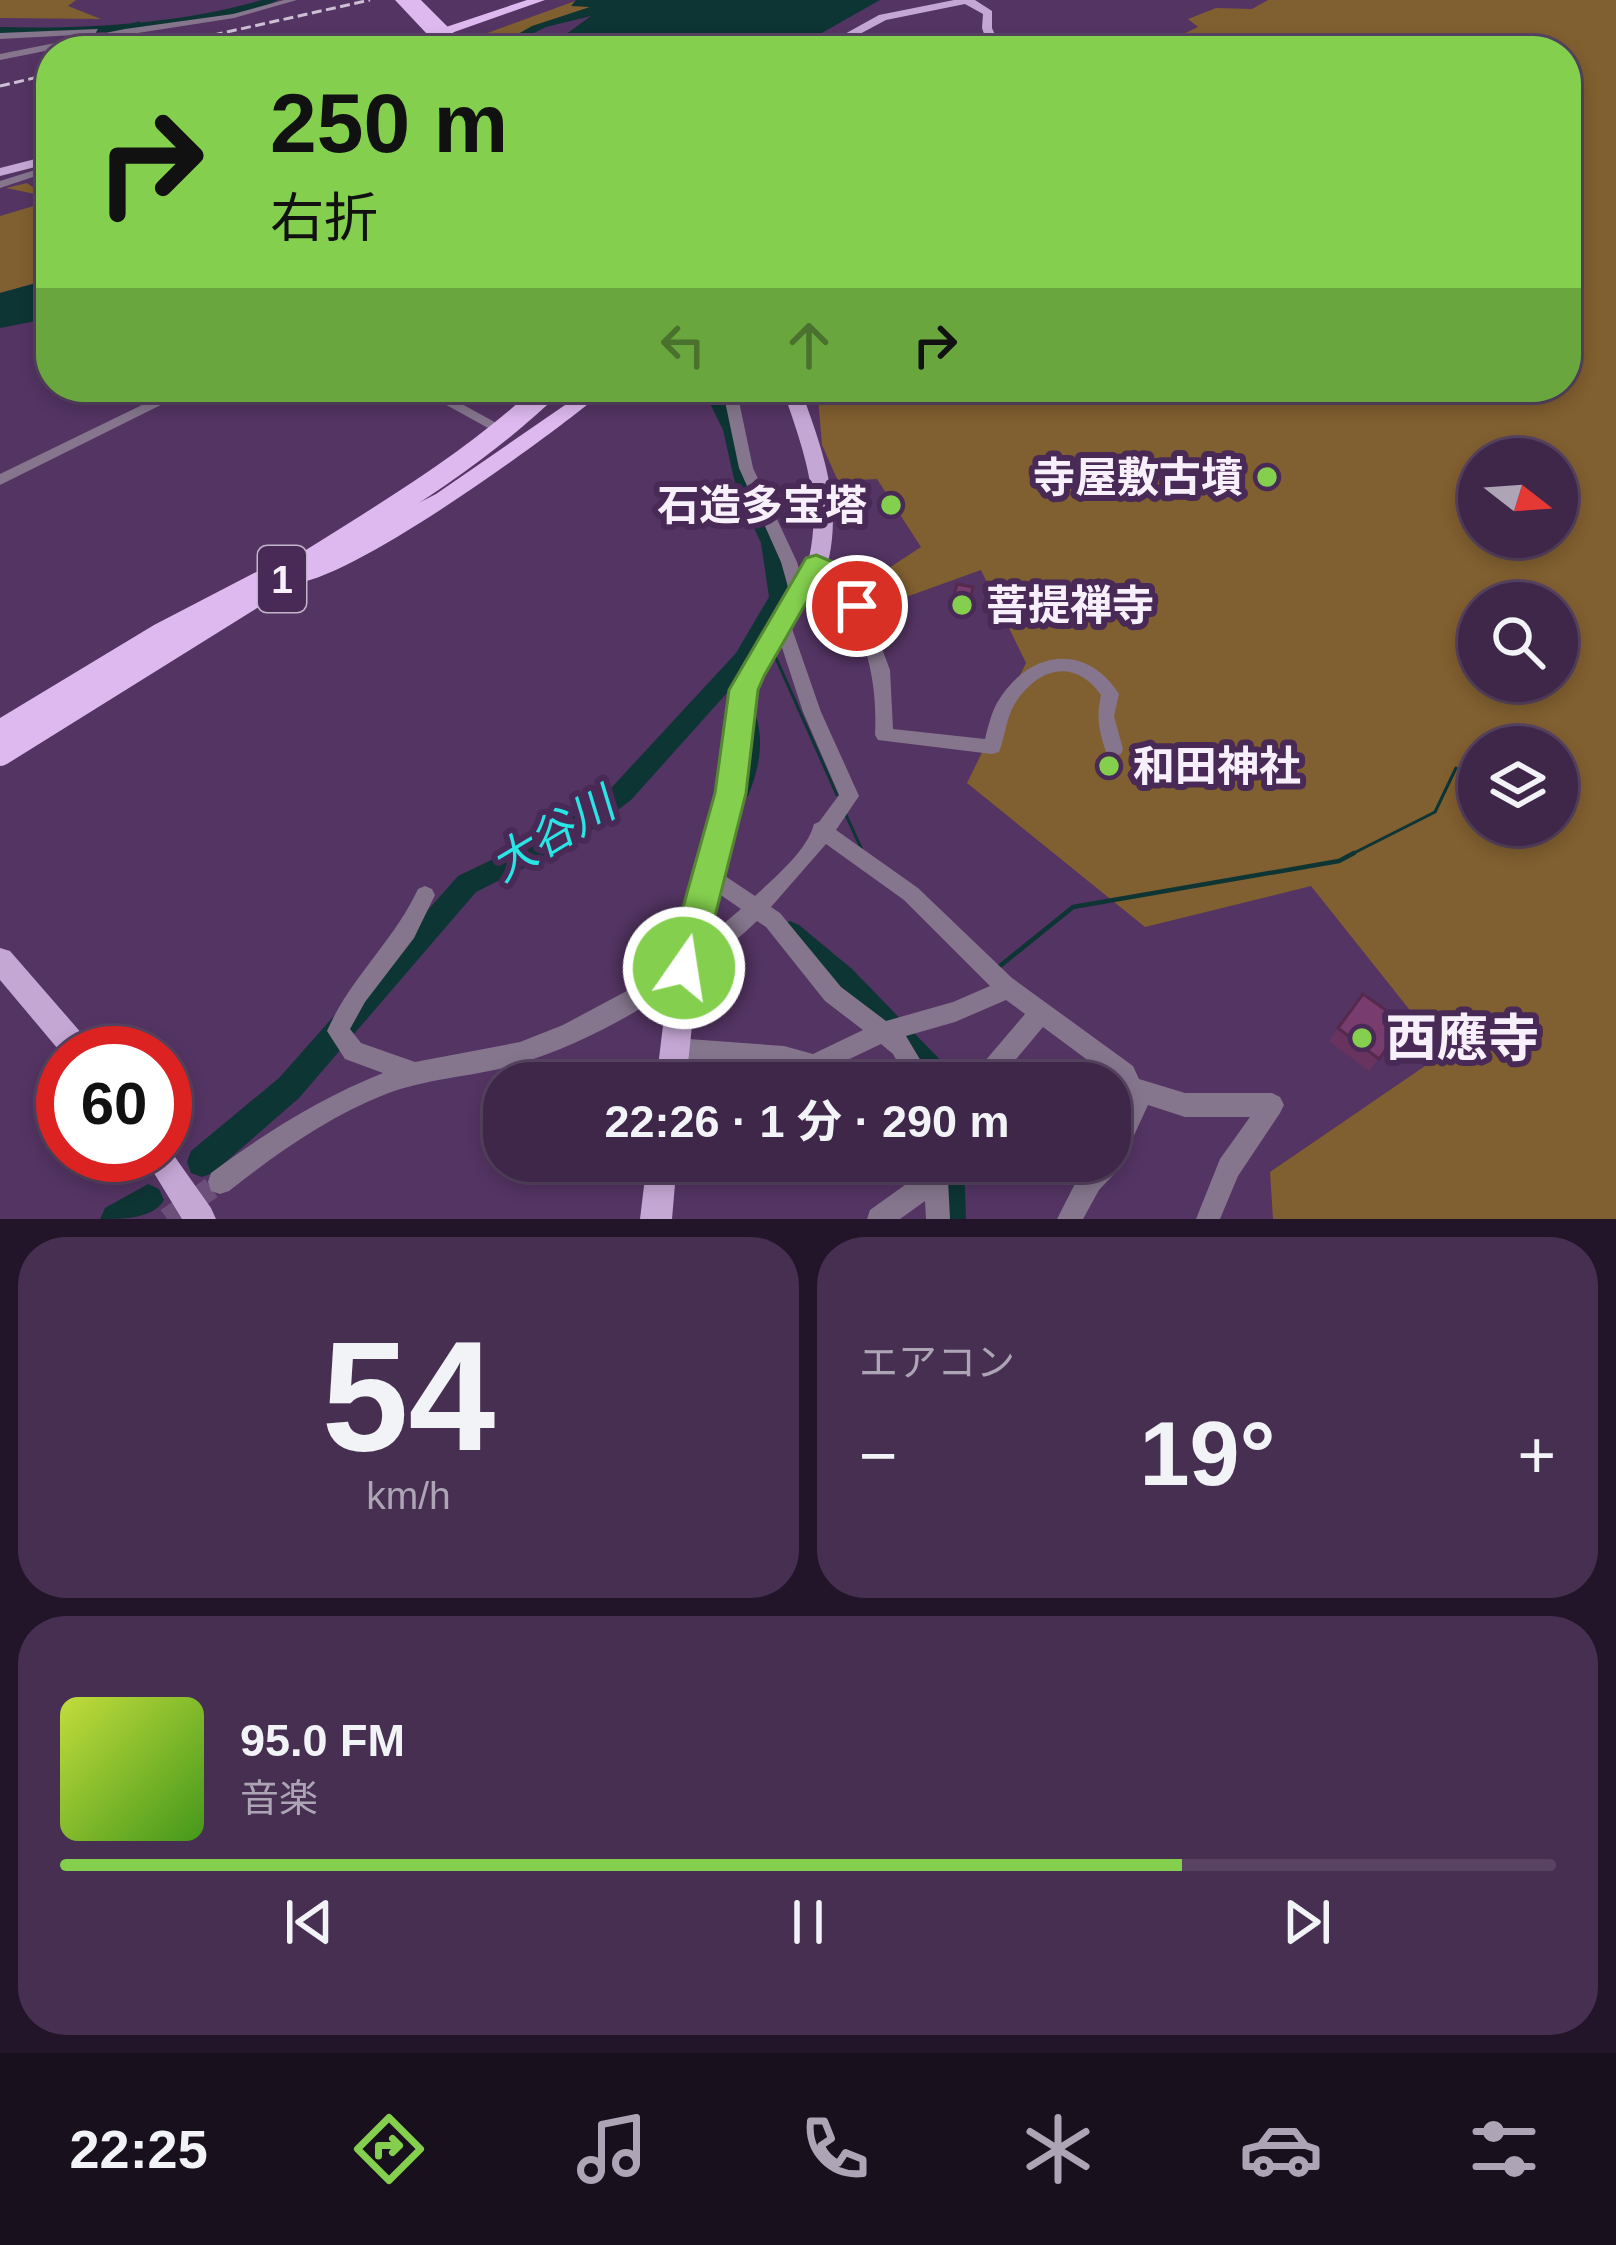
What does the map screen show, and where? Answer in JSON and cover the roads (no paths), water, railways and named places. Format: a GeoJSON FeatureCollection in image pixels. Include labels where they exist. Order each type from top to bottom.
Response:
{"type":"FeatureCollection","features":[{"type":"Feature","properties":{"kind":"highway"},"geometry":{"type":"LineString","coordinates":[[455,36],[539,0]]}},
{"type":"Feature","properties":{"kind":"highway"},"geometry":{"type":"LineString","coordinates":[[414,3],[437,36]]}},
{"type":"Feature","properties":{"kind":"highway"},"geometry":{"type":"LineString","coordinates":[[414,3],[450,36]]}},
{"type":"Feature","properties":{"kind":"highway","name":"1"},"geometry":{"type":"LineString","coordinates":[[0,731],[345,527],[494,425],[519,402]]}},
{"type":"Feature","properties":{"kind":"highway","name":"1"},"geometry":{"type":"LineString","coordinates":[[0,753],[439,479],[505,431],[535,402]]}},
{"type":"Feature","properties":{"kind":"highway","name":"1"},"geometry":{"type":"LineString","coordinates":[[123,656],[402,526],[488,475],[577,402]]}},
{"type":"Feature","properties":{"kind":"main road"},"geometry":{"type":"LineString","coordinates":[[848,36],[883,17],[969,0],[986,10],[992,36]]}},
{"type":"Feature","properties":{"kind":"main road"},"geometry":{"type":"LineString","coordinates":[[0,172],[36,162]]}},
{"type":"Feature","properties":{"kind":"main road"},"geometry":{"type":"LineString","coordinates":[[673,1062],[684,968],[738,755],[744,690],[787,603],[816,564],[826,537],[825,491],[796,402]]}},
{"type":"Feature","properties":{"kind":"main road"},"geometry":{"type":"LineString","coordinates":[[0,960],[57,1026]]}},
{"type":"Feature","properties":{"kind":"main road"},"geometry":{"type":"LineString","coordinates":[[176,1182],[200,1219]]}},
{"type":"Feature","properties":{"kind":"main road"},"geometry":{"type":"LineString","coordinates":[[656,1219],[660,1182]]}},
{"type":"Feature","properties":{"kind":"street"},"geometry":{"type":"LineString","coordinates":[[78,36],[293,0]]}},
{"type":"Feature","properties":{"kind":"street"},"geometry":{"type":"LineString","coordinates":[[4,31],[100,30]]}},
{"type":"Feature","properties":{"kind":"street"},"geometry":{"type":"LineString","coordinates":[[0,57],[36,47]]}},
{"type":"Feature","properties":{"kind":"street"},"geometry":{"type":"LineString","coordinates":[[0,184],[36,173]]}},
{"type":"Feature","properties":{"kind":"street"},"geometry":{"type":"LineString","coordinates":[[0,481],[160,402]]}},
{"type":"Feature","properties":{"kind":"street"},"geometry":{"type":"LineString","coordinates":[[450,402],[494,425]]}},
{"type":"Feature","properties":{"kind":"street"},"geometry":{"type":"LineString","coordinates":[[220,1182],[290,1127],[416,1073],[530,1050],[637,1000],[684,968],[753,909],[803,860],[849,796],[812,712],[787,603],[789,562],[746,468],[732,402]]}},
{"type":"Feature","properties":{"kind":"street"},"geometry":{"type":"LineString","coordinates":[[816,564],[842,576],[872,637],[888,688],[884,735],[992,747],[1007,702],[1036,673],[1061,660],[1082,664],[1102,680],[1110,694],[1105,716],[1114,749]]}},
{"type":"Feature","properties":{"kind":"street"},"geometry":{"type":"LineString","coordinates":[[821,830],[911,894],[1009,988],[1108,1062]]}},
{"type":"Feature","properties":{"kind":"street"},"geometry":{"type":"LineString","coordinates":[[706,874],[773,920],[833,994],[901,1046],[910,1062]]}},
{"type":"Feature","properties":{"kind":"street"},"geometry":{"type":"LineString","coordinates":[[416,1073],[353,1052],[340,1035],[347,1006],[418,917],[425,895]]}},
{"type":"Feature","properties":{"kind":"street"},"geometry":{"type":"LineString","coordinates":[[675,1049],[784,1057],[814,1065],[883,1032],[955,1012],[1009,988]]}},
{"type":"Feature","properties":{"kind":"street"},"geometry":{"type":"LineString","coordinates":[[999,1062],[1041,1013]]}},
{"type":"Feature","properties":{"kind":"street"},"geometry":{"type":"LineString","coordinates":[[1131,1088],[1137,1102],[1131,1114]]}},
{"type":"Feature","properties":{"kind":"street"},"geometry":{"type":"LineString","coordinates":[[1131,1088],[1184,1105],[1272,1106],[1229,1168],[1208,1219]]}},
{"type":"Feature","properties":{"kind":"street"},"geometry":{"type":"LineString","coordinates":[[879,1219],[922,1182]]}},
{"type":"Feature","properties":{"kind":"street"},"geometry":{"type":"LineString","coordinates":[[936,1182],[938,1219]]}},
{"type":"Feature","properties":{"kind":"street"},"geometry":{"type":"LineString","coordinates":[[1069,1219],[1089,1182]]}},
{"type":"Feature","properties":{"kind":"waterway"},"geometry":{"type":"LineString","coordinates":[[0,30],[138,26],[273,0]]}},
{"type":"Feature","properties":{"kind":"waterway"},"geometry":{"type":"LineString","coordinates":[[107,32],[139,23]]}},
{"type":"Feature","properties":{"kind":"waterway","name":"大谷川"},"geometry":{"type":"LineString","coordinates":[[202,1162],[289,1088],[467,884],[565,836],[622,793],[744,659],[779,597],[771,543],[746,492],[732,430],[718,402]]}},
{"type":"Feature","properties":{"kind":"waterway"},"geometry":{"type":"LineString","coordinates":[[775,656],[837,795]]}},
{"type":"Feature","properties":{"kind":"waterway"},"geometry":{"type":"LineString","coordinates":[[739,789],[749,754],[747,719]]}},
{"type":"Feature","properties":{"kind":"waterway"},"geometry":{"type":"LineString","coordinates":[[1348,856],[1435,812],[1456,768]]}},
{"type":"Feature","properties":{"kind":"waterway"},"geometry":{"type":"LineString","coordinates":[[846,815],[862,850]]}},
{"type":"Feature","properties":{"kind":"waterway"},"geometry":{"type":"LineString","coordinates":[[1000,966],[1073,907],[1339,861],[1354,853]]}},
{"type":"Feature","properties":{"kind":"waterway"},"geometry":{"type":"LineString","coordinates":[[790,933],[842,978],[923,1062]]}},
{"type":"Feature","properties":{"kind":"waterway"},"geometry":{"type":"LineString","coordinates":[[949,1182],[950,1219]]}},
{"type":"Feature","properties":{"kind":"waterway","name":"大谷川"},"geometry":{"type":"LineString","coordinates":[[116,1219],[148,1200]]}},
{"type":"Feature","properties":{"kind":"tunnel"},"geometry":{"type":"LineString","coordinates":[[167,1219],[220,1182]]}},
{"type":"Feature","properties":{"kind":"railway"},"geometry":{"type":"LineString","coordinates":[[209,36],[370,0]]}},
{"type":"Feature","properties":{"kind":"railway"},"geometry":{"type":"LineString","coordinates":[[0,86],[36,78]]}},
{"type":"Feature","properties":{"kind":"place","name":"寺屋敷古墳"},"geometry":{"type":"Point","coordinates":[1267,477]}},
{"type":"Feature","properties":{"kind":"place","name":"石造多宝塔"},"geometry":{"type":"Point","coordinates":[891,505]}},
{"type":"Feature","properties":{"kind":"place","name":"菩提禅寺"},"geometry":{"type":"Point","coordinates":[962,605]}},
{"type":"Feature","properties":{"kind":"place","name":"和田神社"},"geometry":{"type":"Point","coordinates":[1109,766]}},
{"type":"Feature","properties":{"kind":"place","name":"西應寺"},"geometry":{"type":"Point","coordinates":[1362,1038]}}]}
